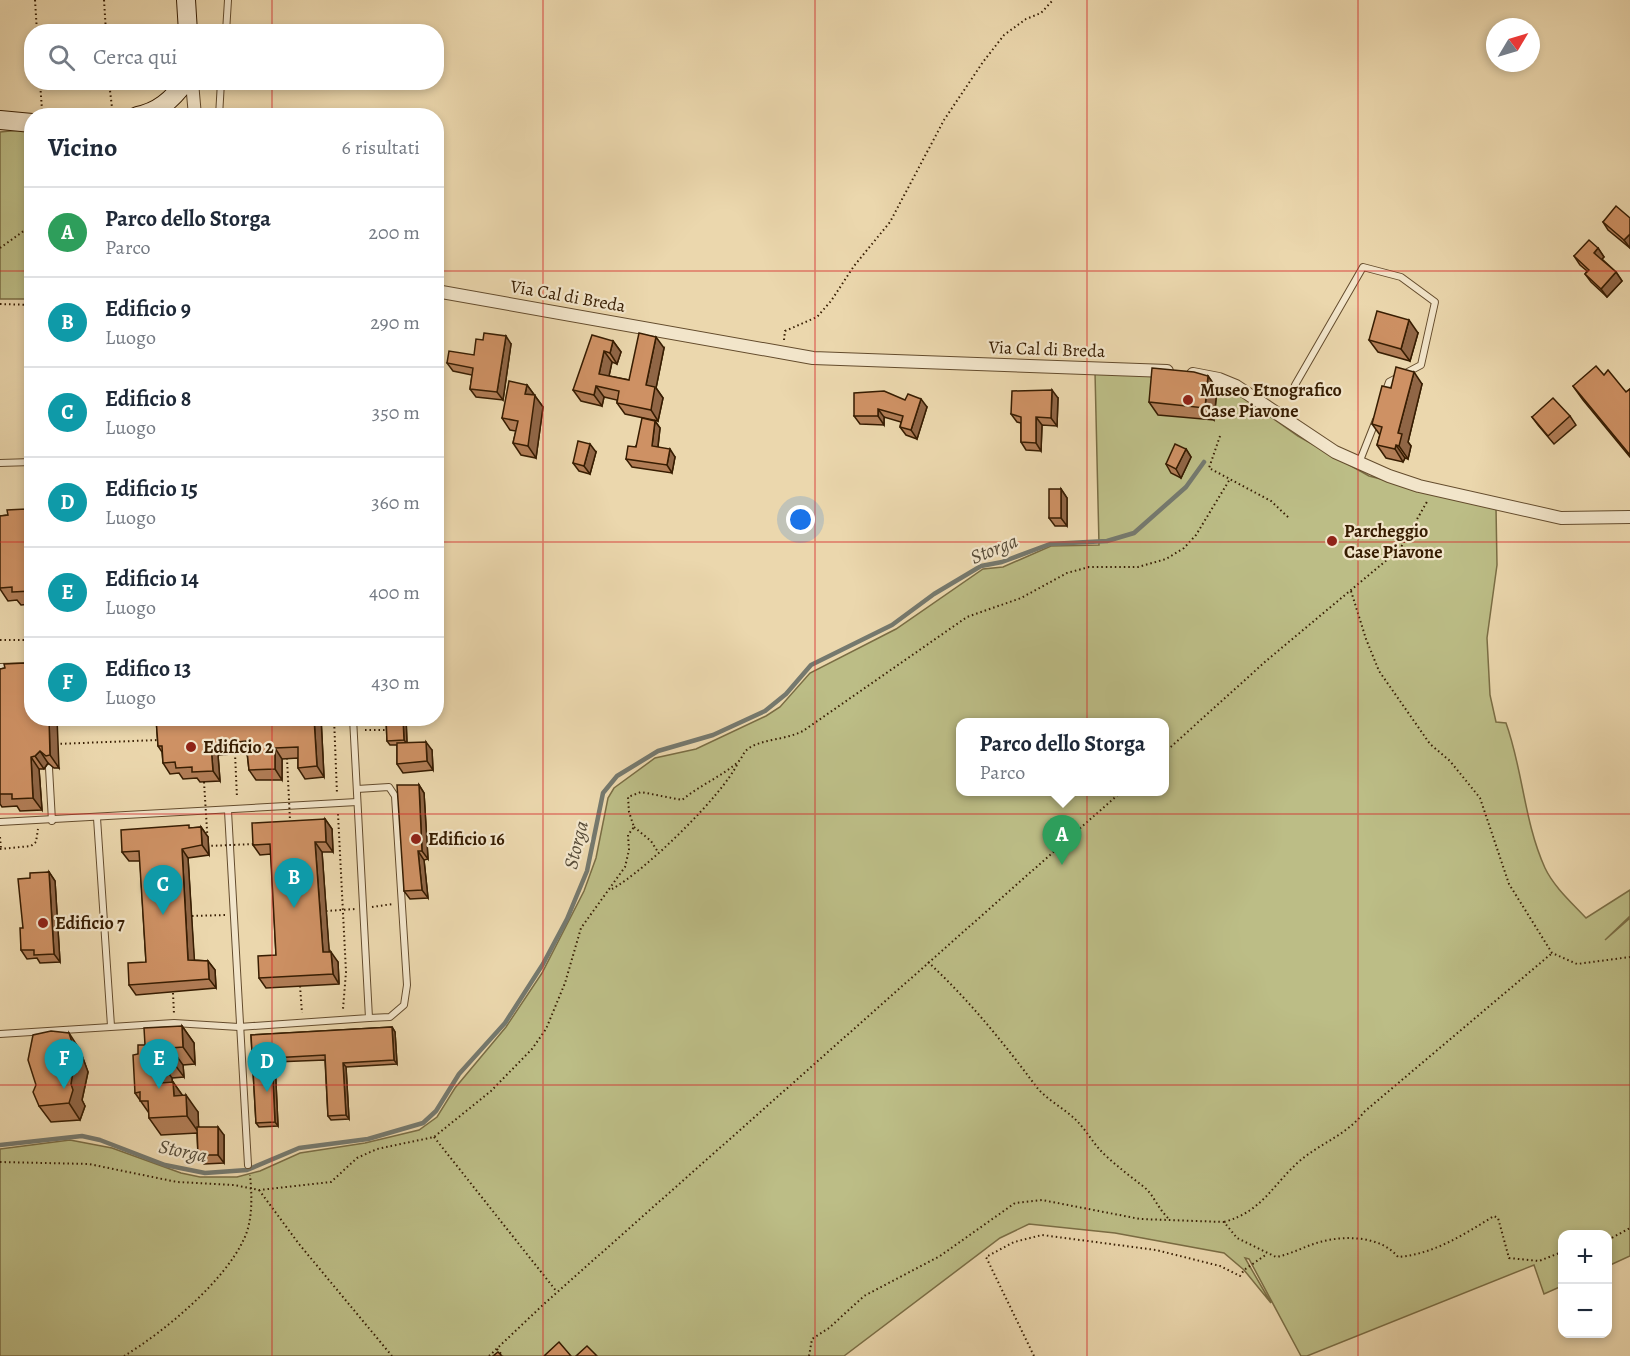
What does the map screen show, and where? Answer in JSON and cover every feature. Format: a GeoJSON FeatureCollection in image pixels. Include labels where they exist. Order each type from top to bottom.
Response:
{"type":"FeatureCollection","features":[{"type":"Feature","properties":{"kind":"street"},"geometry":{"type":"LineString","coordinates":[[186,0],[188,24]]}},
{"type":"Feature","properties":{"kind":"street"},"geometry":{"type":"LineString","coordinates":[[158,108],[178,90]]}},
{"type":"Feature","properties":{"kind":"street"},"geometry":{"type":"LineString","coordinates":[[193,90],[194,108]]}},
{"type":"Feature","properties":{"kind":"street"},"geometry":{"type":"LineString","coordinates":[[2,122],[24,123]]}},
{"type":"Feature","properties":{"kind":"street","name":"Via Cal di Breda"},"geometry":{"type":"LineString","coordinates":[[444,292],[781,352],[848,360],[1158,370],[1197,374],[1220,379],[1236,386],[1335,452],[1359,464],[1433,489],[1561,518],[1630,517]]}},
{"type":"Feature","properties":{"kind":"lane"},"geometry":{"type":"LineString","coordinates":[[226,24],[228,0]]}},
{"type":"Feature","properties":{"kind":"lane"},"geometry":{"type":"LineString","coordinates":[[219,108],[221,90]]}},
{"type":"Feature","properties":{"kind":"lane"},"geometry":{"type":"LineString","coordinates":[[1295,385],[1363,267],[1401,277],[1435,302],[1421,365],[1389,382],[1384,399]]}},
{"type":"Feature","properties":{"kind":"lane"},"geometry":{"type":"LineString","coordinates":[[1359,464],[1381,408]]}},
{"type":"Feature","properties":{"kind":"lane"},"geometry":{"type":"LineString","coordinates":[[0,463],[24,462]]}},
{"type":"Feature","properties":{"kind":"lane"},"geometry":{"type":"LineString","coordinates":[[0,667],[24,666]]}},
{"type":"Feature","properties":{"kind":"lane"},"geometry":{"type":"LineString","coordinates":[[354,726],[369,1018]]}},
{"type":"Feature","properties":{"kind":"lane"},"geometry":{"type":"LineString","coordinates":[[50,768],[55,820]]}},
{"type":"Feature","properties":{"kind":"lane"},"geometry":{"type":"LineString","coordinates":[[0,1034],[174,1023],[239,1027],[390,1017],[404,1005],[407,985],[395,796],[389,787],[357,789]]}},
{"type":"Feature","properties":{"kind":"lane"},"geometry":{"type":"LineString","coordinates":[[0,822],[357,802]]}},
{"type":"Feature","properties":{"kind":"lane"},"geometry":{"type":"LineString","coordinates":[[228,811],[248,1165]]}},
{"type":"Feature","properties":{"kind":"lane"},"geometry":{"type":"LineString","coordinates":[[97,818],[111,1026]]}},
{"type":"Feature","properties":{"kind":"path"},"geometry":{"type":"LineString","coordinates":[[35,0],[36,24]]}},
{"type":"Feature","properties":{"kind":"path"},"geometry":{"type":"LineString","coordinates":[[104,0],[106,24]]}},
{"type":"Feature","properties":{"kind":"path"},"geometry":{"type":"LineString","coordinates":[[781,352],[785,331],[806,323],[824,311],[890,222],[944,120],[1004,35],[1026,19],[1041,13],[1053,0]]}},
{"type":"Feature","properties":{"kind":"path"},"geometry":{"type":"LineString","coordinates":[[40,90],[42,108]]}},
{"type":"Feature","properties":{"kind":"path"},"geometry":{"type":"LineString","coordinates":[[110,90],[112,108]]}},
{"type":"Feature","properties":{"kind":"path"},"geometry":{"type":"LineString","coordinates":[[0,248],[24,231]]}},
{"type":"Feature","properties":{"kind":"path"},"geometry":{"type":"LineString","coordinates":[[0,304],[24,305]]}},
{"type":"Feature","properties":{"kind":"path"},"geometry":{"type":"LineString","coordinates":[[1220,436],[1209,468],[1271,501],[1290,519]]}},
{"type":"Feature","properties":{"kind":"path"},"geometry":{"type":"LineString","coordinates":[[610,891],[629,880],[712,801],[733,773],[746,749],[759,743],[789,738],[802,731],[966,617],[1021,598],[1067,573],[1089,567],[1138,567],[1166,559],[1184,548],[1196,535],[1230,479]]}},
{"type":"Feature","properties":{"kind":"path"},"geometry":{"type":"LineString","coordinates":[[1169,749],[1266,662],[1400,549],[1416,525],[1433,489]]}},
{"type":"Feature","properties":{"kind":"path"},"geometry":{"type":"LineString","coordinates":[[1351,591],[1365,639],[1379,670],[1430,744],[1449,761],[1480,798],[1509,885],[1552,953],[1577,964],[1630,957]]}},
{"type":"Feature","properties":{"kind":"path"},"geometry":{"type":"LineString","coordinates":[[0,640],[24,640]]}},
{"type":"Feature","properties":{"kind":"path"},"geometry":{"type":"LineString","coordinates":[[334,726],[346,972],[342,1019]]}},
{"type":"Feature","properties":{"kind":"path"},"geometry":{"type":"LineString","coordinates":[[354,731],[389,730]]}},
{"type":"Feature","properties":{"kind":"path"},"geometry":{"type":"LineString","coordinates":[[56,744],[162,740]]}},
{"type":"Feature","properties":{"kind":"path"},"geometry":{"type":"LineString","coordinates":[[235,753],[238,810]]}},
{"type":"Feature","properties":{"kind":"path"},"geometry":{"type":"LineString","coordinates":[[287,758],[291,832]]}},
{"type":"Feature","properties":{"kind":"path"},"geometry":{"type":"LineString","coordinates":[[658,852],[651,841],[634,827],[629,812],[628,797],[641,792],[682,800],[739,761]]}},
{"type":"Feature","properties":{"kind":"path"},"geometry":{"type":"LineString","coordinates":[[204,782],[208,846],[260,844]]}},
{"type":"Feature","properties":{"kind":"path"},"geometry":{"type":"LineString","coordinates":[[489,1356],[557,1292],[1116,796]]}},
{"type":"Feature","properties":{"kind":"path"},"geometry":{"type":"LineString","coordinates":[[0,837],[0,849],[31,846],[36,842],[38,829],[55,828],[55,820]]}},
{"type":"Feature","properties":{"kind":"path"},"geometry":{"type":"LineString","coordinates":[[0,1162],[89,1164],[177,1182],[259,1190],[331,1182],[357,1158],[392,1145],[434,1137],[474,1108],[532,1049],[546,1029],[565,983],[581,928],[610,891],[625,867],[629,850],[628,835],[634,827]]}},
{"type":"Feature","properties":{"kind":"path"},"geometry":{"type":"LineString","coordinates":[[332,840],[338,840]]}},
{"type":"Feature","properties":{"kind":"path"},"geometry":{"type":"LineString","coordinates":[[192,916],[234,914]]}},
{"type":"Feature","properties":{"kind":"path"},"geometry":{"type":"LineString","coordinates":[[809,1356],[812,1339],[829,1328],[864,1296],[940,1256],[1015,1203],[1042,1200],[1140,1219],[1224,1222],[1243,1216],[1255,1208],[1302,1159],[1354,1126],[1364,1112],[1552,953]]}},
{"type":"Feature","properties":{"kind":"path"},"geometry":{"type":"LineString","coordinates":[[928,962],[961,992],[969,1006],[1005,1043],[1035,1085],[1062,1111],[1075,1118],[1104,1155],[1127,1177],[1146,1189],[1158,1210],[1171,1220]]}},
{"type":"Feature","properties":{"kind":"path"},"geometry":{"type":"LineString","coordinates":[[339,972],[346,972]]}},
{"type":"Feature","properties":{"kind":"path"},"geometry":{"type":"LineString","coordinates":[[300,986],[302,1022]]}},
{"type":"Feature","properties":{"kind":"path"},"geometry":{"type":"LineString","coordinates":[[173,993],[174,1023]]}},
{"type":"Feature","properties":{"kind":"path"},"geometry":{"type":"LineString","coordinates":[[434,1137],[557,1292]]}},
{"type":"Feature","properties":{"kind":"path"},"geometry":{"type":"LineString","coordinates":[[124,1356],[146,1343],[228,1265],[245,1237],[250,1211],[249,1173]]}},
{"type":"Feature","properties":{"kind":"path"},"geometry":{"type":"LineString","coordinates":[[259,1190],[299,1244],[392,1356]]}},
{"type":"Feature","properties":{"kind":"path"},"geometry":{"type":"LineString","coordinates":[[1224,1222],[1237,1238],[1276,1257],[1321,1241],[1363,1239],[1381,1244],[1398,1257],[1415,1256],[1457,1239],[1494,1216],[1498,1218],[1509,1258],[1539,1261],[1558,1254]]}},
{"type":"Feature","properties":{"kind":"path"},"geometry":{"type":"LineString","coordinates":[[1612,1238],[1630,1228]]}},
{"type":"Feature","properties":{"kind":"path"},"geometry":{"type":"LineString","coordinates":[[1034,1356],[986,1257],[1014,1242],[1041,1235],[1156,1250],[1220,1266],[1240,1276],[1267,1254]]}},
{"type":"Feature","properties":{"kind":"path"},"geometry":{"type":"LineString","coordinates":[[497,1349],[502,1356]]}},
{"type":"Feature","properties":{"kind":"green space"},"geometry":{"type":"Polygon","coordinates":[[[24,130],[24,299],[0,299],[0,132],[24,130]]]}},
{"type":"Feature","properties":{"kind":"green space"},"geometry":{"type":"Polygon","coordinates":[[[1095,372],[1209,381],[1230,388],[1298,436],[1369,476],[1496,508],[1497,565],[1487,638],[1490,695],[1496,722],[1506,723],[1512,741],[1532,833],[1545,868],[1553,882],[1586,918],[1630,890],[1630,916],[1605,940],[1630,918],[1630,1256],[1612,1264],[1612,1230],[1558,1230],[1558,1288],[1544,1294],[1534,1265],[1307,1356],[1301,1356],[1249,1259],[1245,1258],[1271,1303],[1244,1270],[1224,1253],[1115,1233],[1029,1224],[1000,1238],[844,1356],[0,1356],[0,1149],[70,1140],[112,1148],[181,1173],[200,1177],[237,1177],[260,1171],[300,1153],[365,1143],[419,1130],[437,1117],[455,1088],[506,1027],[542,973],[584,891],[596,858],[608,798],[614,788],[655,758],[696,749],[766,716],[780,707],[810,673],[896,629],[983,569],[1003,567],[1051,546],[1099,545],[1095,372]]]}},
{"type":"Feature","properties":{"kind":"building"},"geometry":{"type":"Polygon","coordinates":[[[1616,206],[1630,218],[1630,234],[1624,240],[1603,222],[1616,206]]]}},
{"type":"Feature","properties":{"kind":"building"},"geometry":{"type":"Polygon","coordinates":[[[1589,240],[1598,248],[1594,253],[1616,272],[1601,289],[1585,274],[1589,270],[1574,256],[1589,240]]]}},
{"type":"Feature","properties":{"kind":"building"},"geometry":{"type":"Polygon","coordinates":[[[1377,311],[1409,320],[1401,349],[1369,340],[1377,311]]]}},
{"type":"Feature","properties":{"kind":"building"},"geometry":{"type":"Polygon","coordinates":[[[484,333],[506,336],[497,392],[470,389],[473,368],[447,363],[449,351],[474,355],[476,339],[483,340],[484,333]]]}},
{"type":"Feature","properties":{"kind":"building"},"geometry":{"type":"Polygon","coordinates":[[[639,333],[656,337],[646,385],[655,387],[651,410],[617,403],[619,391],[596,386],[594,395],[573,390],[592,335],[613,341],[610,353],[604,351],[599,374],[629,380],[639,333]]]}},
{"type":"Feature","properties":{"kind":"building"},"geometry":{"type":"Polygon","coordinates":[[[1596,366],[1604,375],[1608,370],[1626,392],[1630,389],[1630,455],[1573,386],[1596,366]]]}},
{"type":"Feature","properties":{"kind":"building"},"geometry":{"type":"Polygon","coordinates":[[[1396,367],[1414,372],[1398,433],[1402,434],[1399,446],[1396,445],[1395,449],[1377,445],[1382,427],[1372,424],[1382,386],[1391,388],[1396,367]]]}},
{"type":"Feature","properties":{"kind":"building"},"geometry":{"type":"Polygon","coordinates":[[[1152,368],[1194,372],[1208,376],[1205,408],[1149,402],[1152,368]]]}},
{"type":"Feature","properties":{"kind":"building"},"geometry":{"type":"Polygon","coordinates":[[[509,381],[527,385],[525,394],[535,395],[528,446],[513,443],[518,421],[502,418],[509,381]]]}},
{"type":"Feature","properties":{"kind":"building"},"geometry":{"type":"Polygon","coordinates":[[[1052,390],[1051,418],[1036,417],[1036,443],[1021,442],[1021,417],[1011,414],[1012,391],[1052,390]]]}},
{"type":"Feature","properties":{"kind":"building"},"geometry":{"type":"Polygon","coordinates":[[[884,391],[905,400],[908,394],[921,399],[911,430],[900,427],[903,416],[878,409],[878,416],[854,416],[854,393],[884,391]]]}},
{"type":"Feature","properties":{"kind":"building"},"geometry":{"type":"Polygon","coordinates":[[[1553,398],[1570,416],[1548,436],[1532,417],[1553,398]]]}},
{"type":"Feature","properties":{"kind":"building"},"geometry":{"type":"Polygon","coordinates":[[[642,418],[655,421],[652,446],[670,449],[667,465],[626,459],[628,446],[636,447],[642,418]]]}},
{"type":"Feature","properties":{"kind":"building"},"geometry":{"type":"Polygon","coordinates":[[[578,441],[590,444],[584,466],[573,463],[578,441]]]}},
{"type":"Feature","properties":{"kind":"building"},"geometry":{"type":"Polygon","coordinates":[[[1175,444],[1186,449],[1176,469],[1166,464],[1175,444]]]}},
{"type":"Feature","properties":{"kind":"building"},"geometry":{"type":"Polygon","coordinates":[[[1049,489],[1061,489],[1061,518],[1049,518],[1049,489]]]}},
{"type":"Feature","properties":{"kind":"building"},"geometry":{"type":"Polygon","coordinates":[[[24,509],[24,591],[12,592],[12,587],[0,588],[0,516],[8,515],[7,510],[24,509]]]}},
{"type":"Feature","properties":{"kind":"building"},"geometry":{"type":"Polygon","coordinates":[[[24,663],[24,726],[49,726],[50,755],[46,756],[40,751],[31,757],[33,798],[12,799],[12,794],[0,794],[0,669],[5,668],[4,664],[24,663]]]}},
{"type":"Feature","properties":{"kind":"building"},"geometry":{"type":"Polygon","coordinates":[[[157,726],[314,726],[317,766],[298,768],[298,747],[275,748],[275,769],[249,770],[246,741],[211,745],[213,771],[192,772],[192,767],[176,768],[175,762],[163,763],[162,746],[158,746],[157,726]]]}},
{"type":"Feature","properties":{"kind":"building"},"geometry":{"type":"Polygon","coordinates":[[[386,726],[403,726],[404,740],[387,741],[386,726]]]}},
{"type":"Feature","properties":{"kind":"building"},"geometry":{"type":"Polygon","coordinates":[[[426,742],[427,761],[397,764],[397,743],[426,742]]]}},
{"type":"Feature","properties":{"kind":"building","name":"Edificio 16"},"geometry":{"type":"Polygon","coordinates":[[[397,785],[419,785],[422,851],[418,851],[422,890],[404,891],[397,785]]]}},
{"type":"Feature","properties":{"kind":"building"},"geometry":{"type":"Polygon","coordinates":[[[325,819],[326,842],[315,842],[323,952],[331,952],[333,974],[259,978],[258,956],[276,955],[270,844],[253,845],[252,823],[325,819]]]}},
{"type":"Feature","properties":{"kind":"building"},"geometry":{"type":"Polygon","coordinates":[[[189,825],[189,828],[201,827],[202,845],[182,849],[188,960],[208,961],[209,979],[129,985],[128,963],[146,962],[139,851],[122,852],[121,830],[189,825]]]}},
{"type":"Feature","properties":{"kind":"building","name":"Edificio 7"},"geometry":{"type":"Polygon","coordinates":[[[49,872],[54,954],[34,955],[34,950],[21,950],[20,928],[23,928],[18,879],[30,878],[30,873],[49,872]]]}},
{"type":"Feature","properties":{"kind":"building"},"geometry":{"type":"Polygon","coordinates":[[[182,1026],[183,1047],[171,1048],[172,1061],[160,1061],[161,1083],[173,1082],[174,1096],[186,1095],[187,1116],[149,1118],[148,1101],[140,1101],[140,1092],[135,1093],[133,1055],[138,1054],[138,1045],[145,1045],[144,1028],[182,1026]]]}},
{"type":"Feature","properties":{"kind":"building"},"geometry":{"type":"Polygon","coordinates":[[[392,1027],[394,1060],[343,1063],[346,1115],[328,1116],[325,1055],[272,1058],[275,1122],[256,1123],[251,1035],[392,1027]]]}},
{"type":"Feature","properties":{"kind":"building"},"geometry":{"type":"Polygon","coordinates":[[[51,1031],[69,1033],[76,1055],[71,1084],[73,1090],[69,1103],[39,1106],[33,1092],[36,1085],[28,1060],[33,1035],[51,1031]]]}},
{"type":"Feature","properties":{"kind":"building"},"geometry":{"type":"Polygon","coordinates":[[[197,1127],[218,1127],[218,1155],[198,1155],[197,1127]]]}},
{"type":"Feature","properties":{"kind":"building"},"geometry":{"type":"Polygon","coordinates":[[[559,1342],[571,1356],[544,1356],[559,1342]]]}},
{"type":"Feature","properties":{"kind":"building"},"geometry":{"type":"Polygon","coordinates":[[[587,1346],[597,1356],[576,1356],[587,1346]]]}},
{"type":"Feature","properties":{"kind":"waterway","name":"Storga"},"geometry":{"type":"LineString","coordinates":[[0,1145],[82,1136],[100,1140],[165,1165],[205,1173],[247,1170],[299,1148],[368,1139],[423,1123],[436,1111],[459,1074],[505,1023],[543,964],[567,919],[587,871],[603,793],[617,776],[658,751],[713,735],[765,711],[786,694],[811,665],[892,625],[934,594],[981,566],[1002,562],[1050,544],[1107,541],[1134,533],[1186,487],[1204,462]]}},
{"type":"Feature","properties":{"kind":"place","name":"Museo Etnografico Case Piavone"},"geometry":{"type":"Point","coordinates":[1188,400]}},
{"type":"Feature","properties":{"kind":"place","name":"Parcheggio Case Piavone"},"geometry":{"type":"Point","coordinates":[1332,541]}},
{"type":"Feature","properties":{"kind":"place","name":"Edificio 2"},"geometry":{"type":"Point","coordinates":[191,747]}},
{"type":"Feature","properties":{"kind":"place","name":"Edificio 16"},"geometry":{"type":"Point","coordinates":[416,839]}},
{"type":"Feature","properties":{"kind":"place","name":"Parco dello Storga"},"geometry":{"type":"Point","coordinates":[1062,865]}},
{"type":"Feature","properties":{"kind":"place","name":"Edificio 9"},"geometry":{"type":"Point","coordinates":[294,908]}},
{"type":"Feature","properties":{"kind":"place","name":"Edificio 8"},"geometry":{"type":"Point","coordinates":[163,915]}},
{"type":"Feature","properties":{"kind":"place","name":"Edificio 7"},"geometry":{"type":"Point","coordinates":[43,923]}},
{"type":"Feature","properties":{"kind":"place","name":"Edifico 13"},"geometry":{"type":"Point","coordinates":[64,1089]}},
{"type":"Feature","properties":{"kind":"place","name":"Edificio 14"},"geometry":{"type":"Point","coordinates":[159,1089]}},
{"type":"Feature","properties":{"kind":"place","name":"Edificio 15"},"geometry":{"type":"Point","coordinates":[267,1092]}}]}
